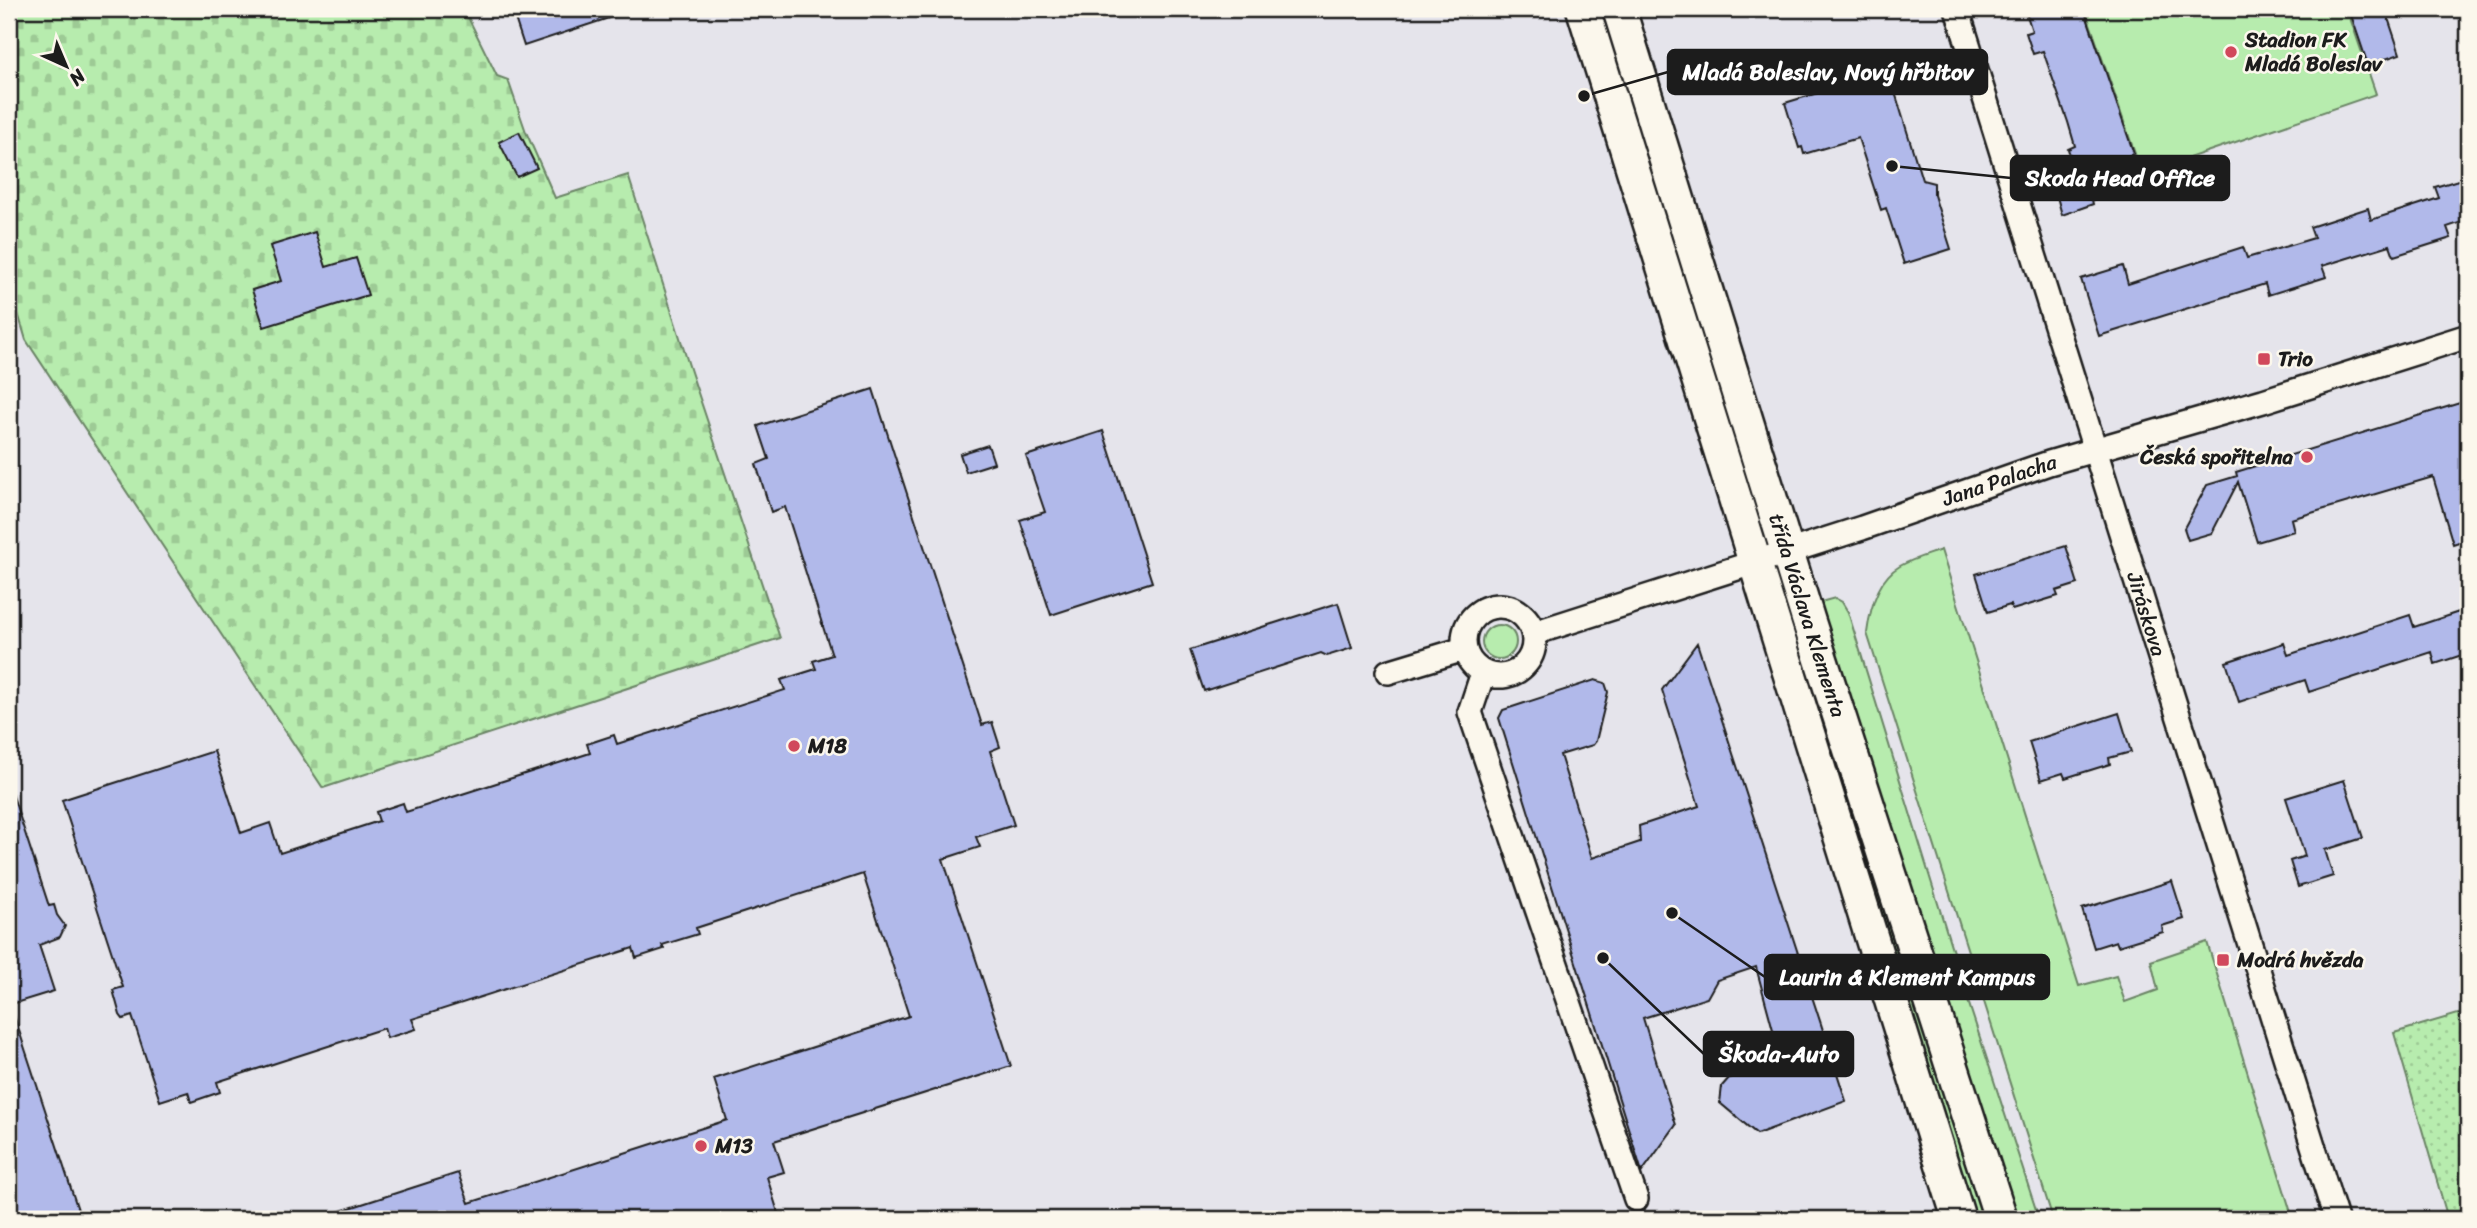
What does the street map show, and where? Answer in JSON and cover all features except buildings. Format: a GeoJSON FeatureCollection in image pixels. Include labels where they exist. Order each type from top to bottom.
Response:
{"type":"FeatureCollection","features":[{"type":"Feature","properties":{"kind":"street","name":"třída Václava Klementa"},"geometry":{"type":"LineString","coordinates":[[1583,9],[1959,1219]]}},
{"type":"Feature","properties":{"kind":"street","name":"třída Václava Klementa"},"geometry":{"type":"LineString","coordinates":[[1619,9],[1788,552],[2001,1219]]}},
{"type":"Feature","properties":{"kind":"street","name":"Jiráskova"},"geometry":{"type":"LineString","coordinates":[[1957,9],[2336,1219]]}},
{"type":"Feature","properties":{"kind":"street","name":"Jana Palacha"},"geometry":{"type":"LineString","coordinates":[[1534,632],[1788,552],[2096,449],[2263,401],[2468,336]]}},
{"type":"Feature","properties":{"kind":"street"},"geometry":{"type":"LineString","coordinates":[[1502,605],[1522,613],[1534,632],[1532,654],[1526,664],[1517,671],[1496,676],[1483,673],[1469,659],[1464,649],[1466,627],[1480,610],[1489,607],[1502,605]]}},
{"type":"Feature","properties":{"kind":"street"},"geometry":{"type":"LineString","coordinates":[[1388,672],[1464,649]]}},
{"type":"Feature","properties":{"kind":"street"},"geometry":{"type":"LineString","coordinates":[[1483,673],[1470,712],[1636,1199]]}},
{"type":"Feature","properties":{"kind":"green space"},"geometry":{"type":"Polygon","coordinates":[[[9,9],[464,9],[497,76],[508,80],[526,132],[555,198],[628,175],[780,638],[323,788],[26,340],[9,283],[9,9]]]}},
{"type":"Feature","properties":{"kind":"green space","name":"Stadion FK Mladá Boleslav"},"geometry":{"type":"Polygon","coordinates":[[[2085,9],[2347,9],[2376,94],[2142,174],[2085,9]]]}},
{"type":"Feature","properties":{"kind":"green space"},"geometry":{"type":"Polygon","coordinates":[[[1941,550],[2079,986],[2116,976],[2125,1002],[2158,990],[2151,961],[2207,942],[2293,1219],[2053,1219],[1867,633],[1876,595],[1892,572],[1915,559],[1941,550]]]}},
{"type":"Feature","properties":{"kind":"green space"},"geometry":{"type":"Polygon","coordinates":[[[1835,598],[1842,602],[1848,612],[1969,1004],[2039,1219],[2011,1219],[1817,603],[1835,598]]]}},
{"type":"Feature","properties":{"kind":"green space"},"geometry":{"type":"Polygon","coordinates":[[[1796,612],[1986,1219],[1974,1219],[1786,615],[1796,612]]]}},
{"type":"Feature","properties":{"kind":"green space"},"geometry":{"type":"Polygon","coordinates":[[[1499,625],[1511,630],[1516,642],[1511,654],[1499,659],[1487,654],[1482,642],[1487,630],[1499,625]]]}},
{"type":"Feature","properties":{"kind":"green space"},"geometry":{"type":"Polygon","coordinates":[[[2468,1011],[2468,1219],[2448,1219],[2394,1033],[2468,1011]]]}},
{"type":"Feature","properties":{"kind":"place","name":"Stadion FK Mladá Boleslav"},"geometry":{"type":"Point","coordinates":[2231,52]}},
{"type":"Feature","properties":{"kind":"place","name":"Mladá Boleslav, Nový hřbitov"},"geometry":{"type":"Point","coordinates":[1584,96]}},
{"type":"Feature","properties":{"kind":"place","name":"Skoda Head Office"},"geometry":{"type":"Point","coordinates":[1892,166]}},
{"type":"Feature","properties":{"kind":"place","name":"Trio"},"geometry":{"type":"Point","coordinates":[2264,359]}},
{"type":"Feature","properties":{"kind":"place","name":"Česká spořitelna"},"geometry":{"type":"Point","coordinates":[2307,457]}},
{"type":"Feature","properties":{"kind":"place","name":"M18"},"geometry":{"type":"Point","coordinates":[794,746]}},
{"type":"Feature","properties":{"kind":"place","name":"Laurin & Klement Kampus"},"geometry":{"type":"Point","coordinates":[1672,913]}},
{"type":"Feature","properties":{"kind":"place","name":"Škoda-Auto"},"geometry":{"type":"Point","coordinates":[1603,958]}},
{"type":"Feature","properties":{"kind":"place","name":"Modrá hvězda"},"geometry":{"type":"Point","coordinates":[2223,960]}},
{"type":"Feature","properties":{"kind":"place","name":"M13"},"geometry":{"type":"Point","coordinates":[701,1146]}}]}
